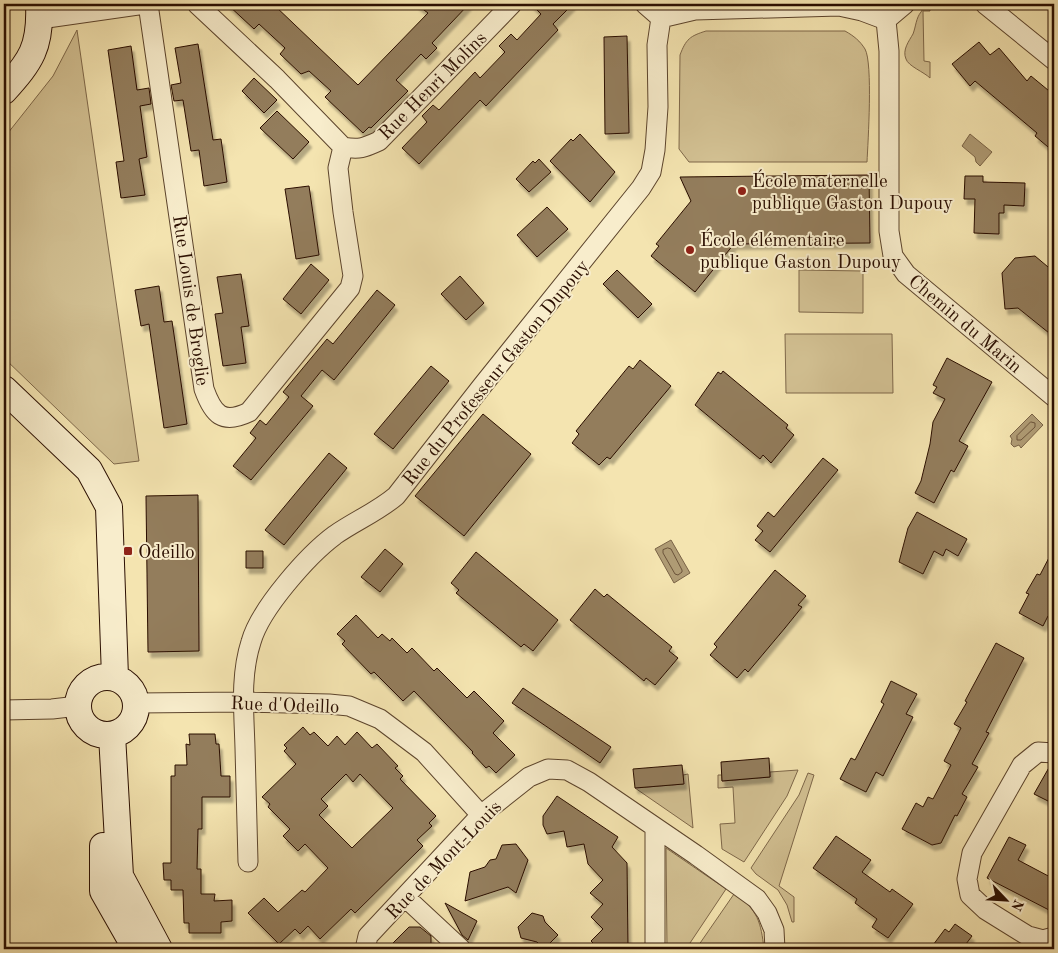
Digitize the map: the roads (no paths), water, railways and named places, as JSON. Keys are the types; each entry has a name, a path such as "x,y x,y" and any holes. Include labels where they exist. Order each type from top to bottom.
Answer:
{"street":[{"path":"4,91 29,60 37,40 39,12 147,4"},
{"name":"Rue Louis de Broglie","path":"147,4 204,389 209,403 216,412 226,418 236,418 249,412 350,288 353,276 338,168 343,147"},
{"path":"197,4 277,79 343,147"},
{"name":"Rue Henri Molins","path":"343,147 356,150 379,141 512,4"},
{"path":"645,4 661,18 695,10 840,6 886,20 904,4"},
{"path":"985,4 1054,60"},
{"name":"Rue du Professeur Gaston Dupouy","path":"248,862 243,702 244,669 251,640 260,622 281,590 309,559 334,535 383,506 396,496 482,386 619,217 646,180 651,172 655,150 658,107 657,45 661,18"},
{"name":"Chemin du Marin","path":"886,20 889,51 889,231 893,256 906,274 1054,396"},
{"path":"4,389 89,470 109,507 109,677"},
{"path":"4,406 76,479 87,497 96,518 109,677"},
{"path":"109,677 126,683 133,692 137,703 137,710 131,724 119,733 107,735 94,732 82,721 78,706 82,690 88,684 109,677"},
{"name":"Rue d'Odeillo","path":"137,703 243,702 349,706 380,719 424,752 481,815"},
{"path":"4,710 52,709 78,706"},
{"path":"107,735 103,891 136,949"},
{"path":"107,735 120,876 158,949"},
{"path":"1054,753 1038,752 1022,765 972,853 968,879 970,895 986,910 1028,936 1043,940 1054,937"},
{"name":"Rue de Mont-Louis","path":"364,949 368,936 481,815 529,777 548,769 567,770 590,782 757,899 767,913 774,930 775,949"},
{"path":"655,828 655,949"},
{"path":"405,897 461,949"}],"water":[{"path":"970,134 992,152 980,166 976,162 975,157 962,146"},
{"path":"1032,414 1043,425 1021,448 1019,445 1014,447 1011,444 1012,439 1010,436"},
{"path":"671,540 690,573 674,583 655,549"}],"place":[{"name":"École maternelle publique Gaston Dupouy","path":"742,191"},
{"name":"École élémentaire publique Gaston Dupouy","path":"690,250"},
{"name":"Odeillo","path":"128,551"}]}
